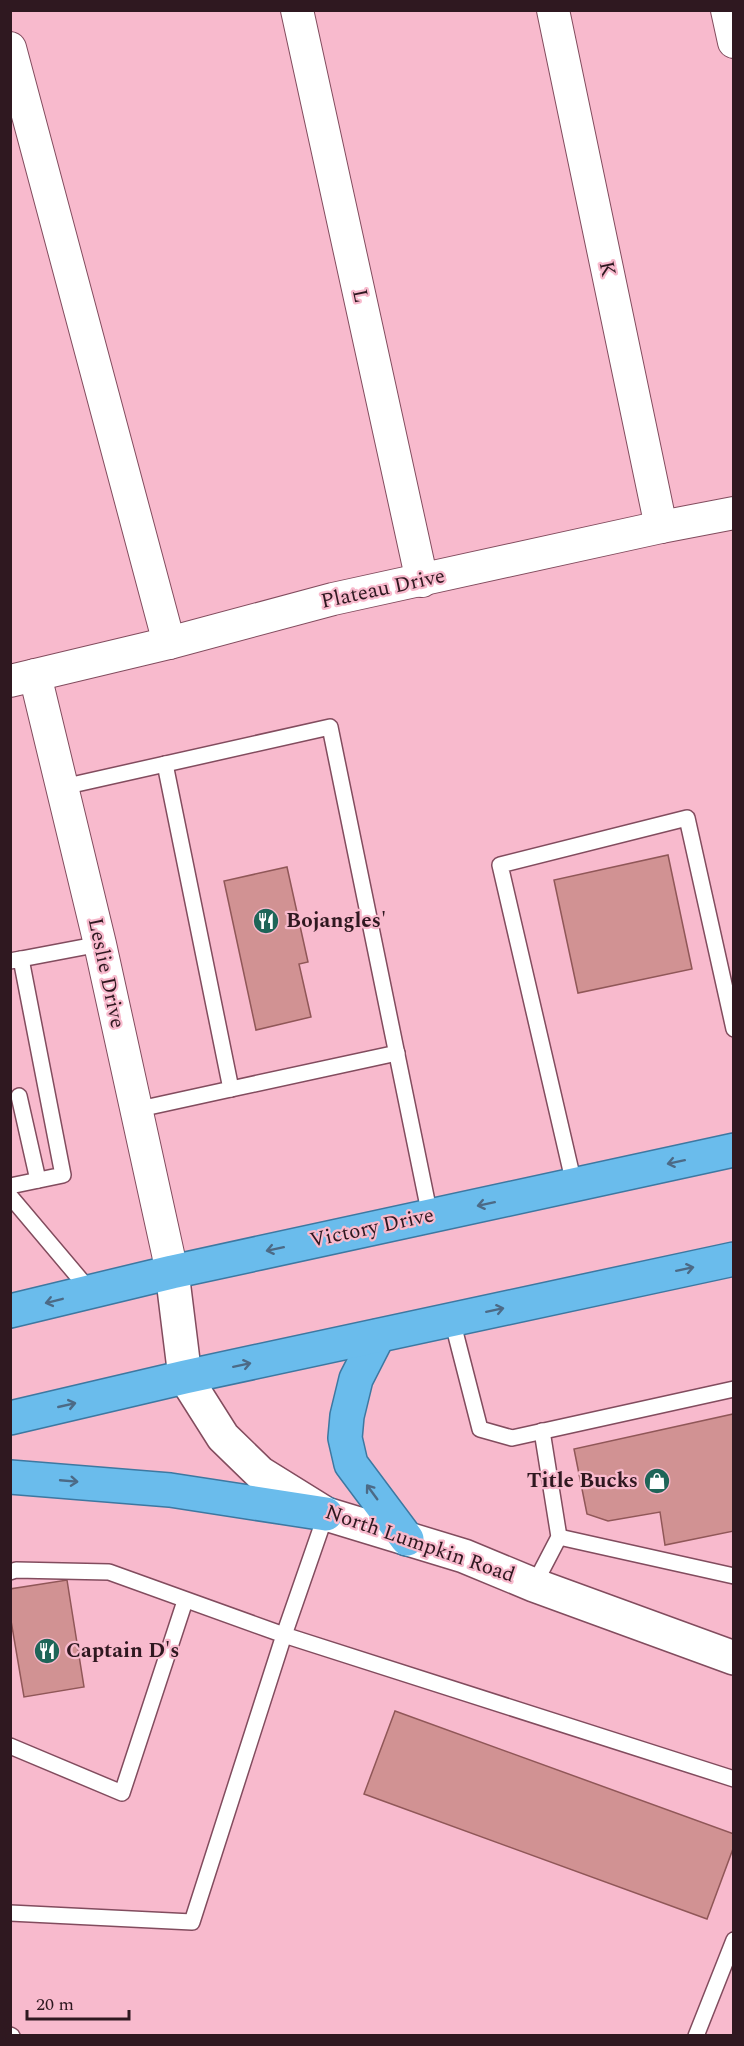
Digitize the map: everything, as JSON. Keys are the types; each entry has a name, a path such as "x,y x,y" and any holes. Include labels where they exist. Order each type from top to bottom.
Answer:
{"highway":[{"name":"Victory Drive","path":"10,1311 172,1272 734,1150"},
{"path":"10,1418 185,1377 734,1259"},
{"path":"378,1336 356,1379 347,1416 345,1438 351,1464 406,1539"},
{"path":"10,1477 170,1490 326,1514"}],"street":[{"name":"L","path":"297,10 422,581"},
{"name":"K","path":"553,10 661,527"},
{"path":"727,10 734,42"},
{"path":"10,48 169,643"},
{"name":"Plateau Drive","path":"23,678 169,643 333,599 734,513"},
{"name":"Leslie Drive","path":"23,678 63,788 100,944 172,1272"},
{"name":"North Lumpkin Road","path":"172,1272 185,1377 223,1437 260,1473 326,1514 464,1556 534,1585 734,1658"}],"lane":[{"path":"63,788 330,727 430,1216"},
{"path":"165,764 231,1089"},
{"path":"574,1184 500,865 687,818 734,1029"},
{"path":"10,1186 63,1175 16,960 100,944"},
{"path":"135,1110 397,1053"},
{"path":"18,1096 39,1180"},
{"path":"10,1196 91,1292"},
{"path":"452,1320 480,1429 513,1438 734,1389"},
{"path":"534,1585 559,1537 542,1431"},
{"path":"10,1913 192,1923 284,1635 326,1514"},
{"path":"559,1537 734,1576"},
{"path":"10,1572 16,1570 108,1572 284,1635 734,1779"},
{"path":"10,1746 122,1793 185,1601"},
{"path":"696,2036 734,1940"}],"building":[{"path":"668,855 692,969 578,993 554,880"},
{"name":"Bojangles'","path":"287,867 308,962 299,964 311,1017 256,1030 224,881"},
{"name":"Title Bucks","path":"733,1414 734,1531 665,1545 660,1512 608,1521 587,1514 574,1449"},
{"name":"Captain D's","path":"67,1580 84,1687 24,1697 10,1615 10,1589"},
{"path":"395,1711 734,1834 734,1846 707,1919 364,1794"}],"place":[{"name":"Bojangles'","path":"266,921"},
{"name":"Title Bucks","path":"657,1481"},
{"name":"Captain D's","path":"47,1651"}]}
